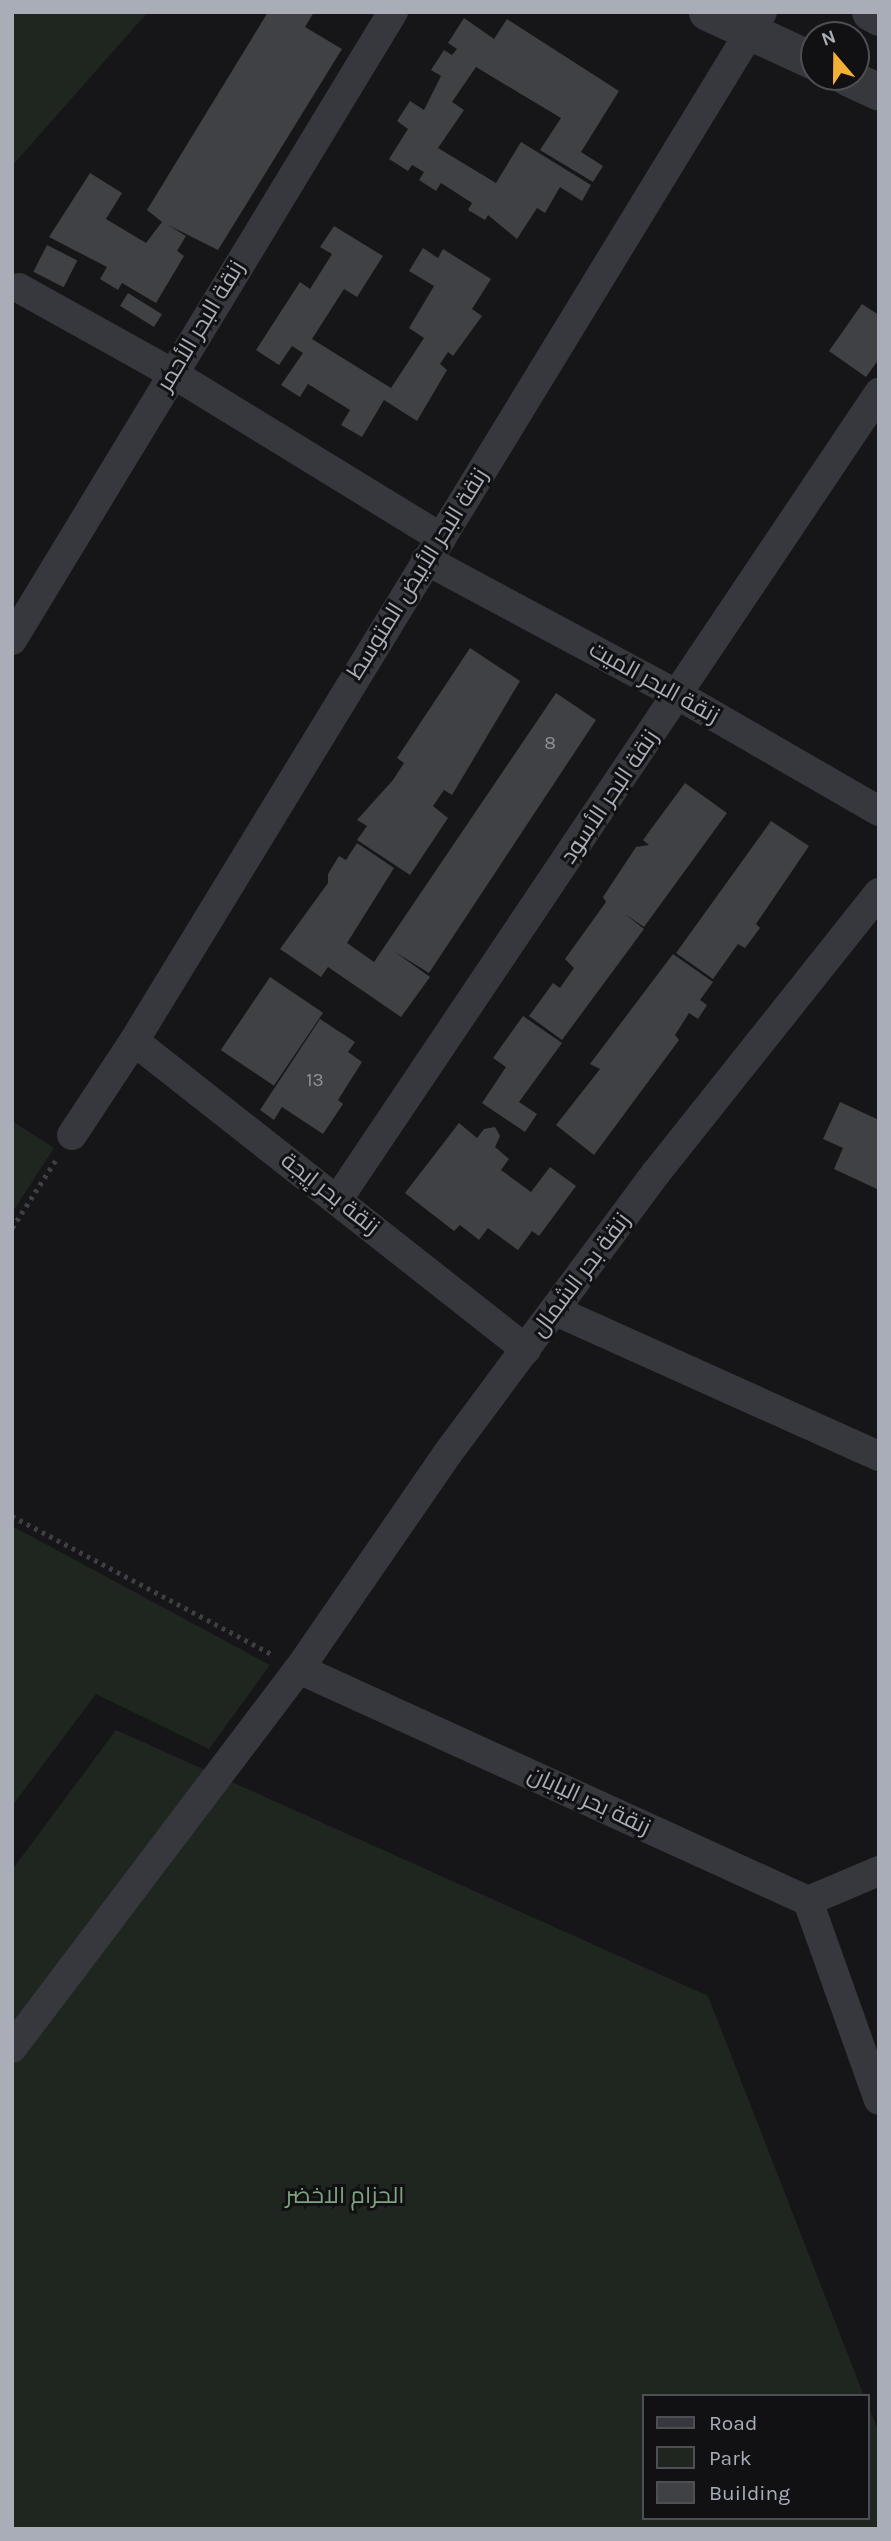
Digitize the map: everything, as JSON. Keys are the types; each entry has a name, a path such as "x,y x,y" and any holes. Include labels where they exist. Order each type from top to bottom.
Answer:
{"street":[{"name":"زنقة البحر الأحمر","path":"16,628 393,12"},
{"path":"707,12 756,22 800,52"},
{"path":"870,12 879,17"},
{"name":"زنقة البحر الأبيض المتوسط","path":"72,1135 134,1041 756,22"},
{"name":"زنقة البحر الميت","path":"19,288 172,373 433,549 879,811"},
{"name":"زنقة البحر الأسود","path":"338,1199 879,393"},
{"name":"زنقة بحر الشمال","path":"12,2048 299,1669 350,1589 656,1173 879,893"},
{"name":"زنقة بحر إيجة","path":"134,1041 526,1349"},
{"path":"556,1311 879,1456"},
{"name":"زنقة بحر اليابان","path":"299,1669 808,1901"},
{"path":"879,1871 808,1901 879,2101"}],"path":[{"path":"12,1228 72,1135"},
{"path":"12,1516 299,1669"}],"green space":[{"path":"15,12 148,12 12,166 12,15"},
{"path":"12,1121 54,1148 12,1213"},
{"path":"12,1526 270,1665 209,1749 96,1694 12,1806"},
{"name":"الحزام الاخضر","path":"116,1730 708,1996 863,2394 642,2394 642,2520 870,2520 870,2411 879,2432 879,2529 12,2529 12,1870"}],"building":[{"path":"268,12 314,12 305,27 342,49 218,250 168,225 186,236 177,251 184,256 156,303 122,283 118,290 100,279 107,267 49,237 90,173 122,193 106,219 146,243 162,222 147,210"},
{"path":"464,18 494,39 507,19 619,91 581,152 603,166 593,182 540,150 561,118 476,67 452,102 464,110 438,148 496,183 521,142 591,185 582,201 560,187 545,213 537,208 517,239 488,215 485,220 468,210 472,203 441,183 436,191 419,180 424,172 412,165 408,171 389,159 408,129 397,121 410,101 424,110 441,76 431,70 444,50 452,55 457,49 448,43"},
{"path":"334,226 383,256 357,297 344,289 312,339 391,388 424,338 409,328 434,286 409,271 423,248 438,258 443,249 491,279 472,309 482,316 453,356 448,352 440,364 447,370 417,421 384,400 362,437 341,425 350,410 308,384 300,397 281,385 303,353 292,346 279,365 256,350 300,282 310,289 332,254 320,247"},
{"path":"47,245 77,260 64,287 33,272"},
{"path":"128,293 162,314 154,327 120,306"},
{"path":"862,304 879,315 879,359 866,377 829,351"},
{"path":"470,648 520,681 452,795 444,790 433,806 448,818 410,875 357,840 367,826 357,820 393,780 404,763 397,758"},
{"path":"556,693 596,720 429,973 395,952 430,977 401,1017 328,967 321,977 280,949 328,883 328,874 339,856 346,860 357,843 394,868 347,943 374,962"},
{"path":"685,783 727,813 644,927 625,914 644,929 562,1040 529,1016 553,983 560,988 574,968 565,959 606,902 603,897 636,847 649,845 643,840"},
{"path":"771,821 809,846 756,924 760,928 745,948 738,944 713,979 676,953"},
{"path":"673,954 713,982 700,1000 707,1005 698,1019 689,1013 675,1035 679,1040 594,1155 556,1125 600,1069 590,1064"},
{"path":"270,977 323,1013 274,1086 221,1050"},
{"path":"523,1016 562,1043 519,1102 537,1114 525,1132 482,1103 506,1067 493,1058"},
{"path":"320,1019 355,1042 348,1052 362,1062 338,1100 343,1104 323,1134 282,1107 274,1120 260,1110"},
{"path":"840,1102 879,1120 879,1190 834,1169 843,1148 823,1139"},
{"path":"459,1123 477,1138 484,1129 495,1127 500,1136 495,1147 509,1159 501,1170 531,1192 550,1167 576,1186 539,1236 532,1231 518,1250 488,1228 479,1240 460,1225 454,1231 405,1193"}]}
